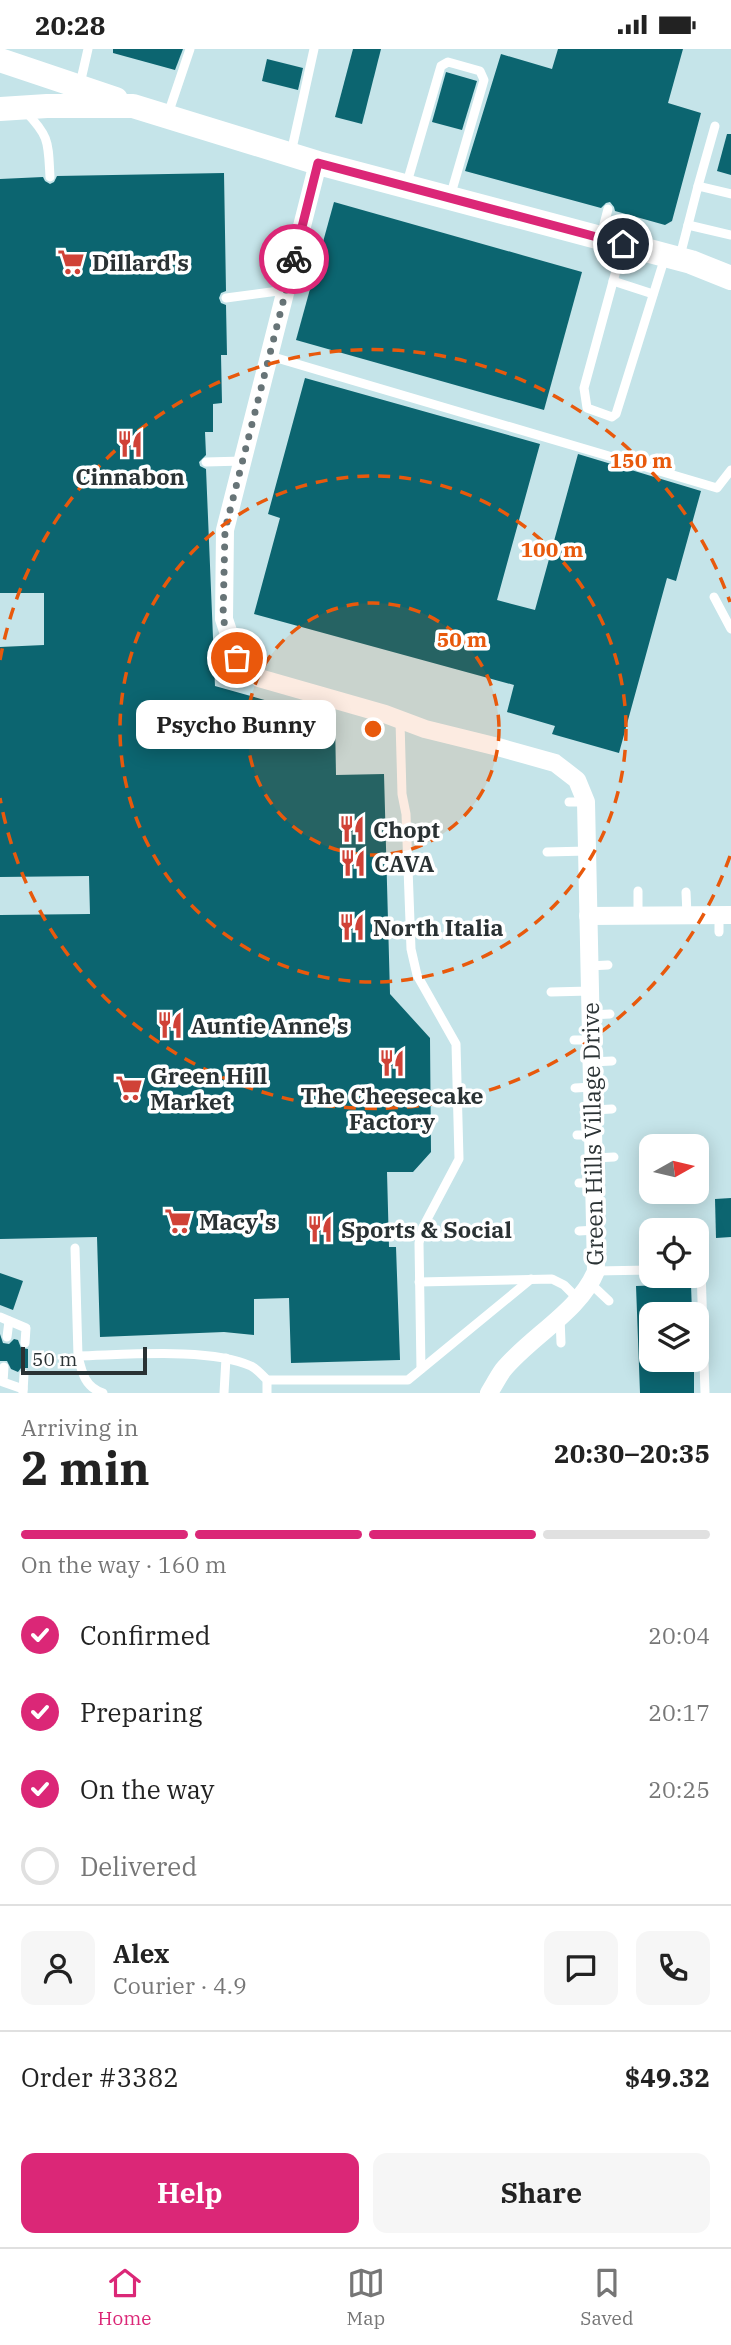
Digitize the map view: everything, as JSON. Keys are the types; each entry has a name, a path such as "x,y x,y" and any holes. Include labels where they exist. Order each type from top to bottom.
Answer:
{"street":[{"path":"0,60 133,106 290,155 673,257 731,278"},
{"path":"11,109 133,106"},
{"name":"Green Hills Village Drive","path":"318,163 225,530 223,619 237,658 259,678 385,714 400,721 555,763 577,780 587,851 590,1015 582,1040 592,1062 584,1087 594,1110 586,1135 595,1158 587,1183 593,1277 579,1300 503,1370 489,1393"},
{"path":"588,916 687,915 723,921"}],"lane":[{"path":"80,86 88,49"},
{"path":"167,116 190,49"},
{"path":"290,155 314,49"},
{"path":"406,187 441,66 448,62 480,71 484,80 449,198"},
{"path":"11,109 42,129 48,143 50,177"},
{"path":"608,209 613,281 584,389 587,408 612,417 616,414 653,295 688,225 715,125"},
{"path":"698,186 731,194"},
{"path":"688,225 731,235"},
{"path":"613,281 653,295"},
{"path":"226,298 286,289"},
{"path":"270,356 717,488 731,470"},
{"path":"206,462 243,461"},
{"path":"715,597 731,629"},
{"path":"720,607 731,607"},
{"path":"400,721 411,949 417,975 456,1044 459,1159 423,1227 419,1243 421,1369"},
{"path":"547,852 587,851"},
{"path":"638,891 638,916"},
{"path":"686,893 687,915"},
{"path":"589,966 608,965"},
{"path":"551,992 590,991"},
{"path":"590,1015 610,1014"},
{"path":"592,1062 612,1061"},
{"path":"594,1110 612,1109"},
{"path":"595,1158 614,1157"},
{"path":"423,1227 437,1235"},
{"path":"75,1248 78,1356 85,1379 93,1389 103,1393"},
{"path":"609,1301 593,1277 639,1271"},
{"path":"78,1356 178,1355 226,1358 253,1367 267,1380 408,1380 531,1279"},
{"path":"419,1282 557,1280 579,1300"},
{"path":"702,1288 705,1393"},
{"path":"560,1315 561,1343"},
{"path":"7,1337 5,1319 26,1328 25,1343"},
{"path":"224,1393 226,1358"},
{"path":"4,1367 1,1382 23,1391 24,1374"},
{"path":"267,1380 267,1393"},
{"path":"360,1381 360,1392"}],"shaded area":[{"path":"0,49 731,49 731,1393 0,1393"}],"building":[{"path":"113,49 183,49 175,70 113,53"},
{"path":"353,49 381,49 362,124 335,117"},
{"path":"558,49 683,49 668,103 701,113 672,221 665,225 615,211 610,202 601,208 465,171 501,54 552,69"},
{"path":"267,59 303,68 298,90 262,81"},
{"path":"446,72 477,81 462,130 432,122"},
{"path":"727,134 731,134 731,175 717,171"},
{"path":"224,173 226,291 221,293 219,298 221,303 226,305 227,355 221,355 222,403 213,404 213,432 205,432 206,455 199,462 200,466 206,469 215,686 335,720 336,775 384,774 390,994 430,1038 431,1152 413,1172 387,1172 389,1247 396,1247 400,1360 291,1363 289,1298 254,1299 254,1335 224,1332 100,1337 97,1237 0,1239 0,915 90,914 89,876 0,877 0,647 44,645 44,593 0,593 0,179 43,177 50,184 57,176"},
{"path":"334,202 582,272 544,410 296,340"},
{"path":"305,378 540,444 497,600 535,610 578,454 701,491 676,581 667,578 619,753 552,734 555,726 507,712 514,685 254,614 280,518 268,514"},
{"path":"731,1198 731,1237 716,1238 715,1199"},
{"path":"0,1273 23,1281 13,1310 0,1305"},
{"path":"636,1286 691,1288 692,1302 639,1302 639,1366"},
{"path":"0,1334 3,1343 9,1344 14,1339 18,1340 21,1348 28,1349 28,1368 21,1368 18,1372 11,1369 7,1361 0,1361"},
{"path":"639,1372 694,1372 694,1393 640,1393"}],"way so far":[{"path":"237,658 223,619 225,530 294,259"}],"place":[{"name":"Dillard's","path":"71,262"},
{"name":"Cinnabon","path":"130,444"},
{"name":"Psycho Bunny","path":"237,658"},
{"name":"Chopt","path":"352,829"},
{"name":"CAVA","path":"353,863"},
{"name":"North Italia","path":"352,927"},
{"name":"Auntie Anne's","path":"170,1025"},
{"name":"The Cheesecake Factory","path":"392,1063"},
{"name":"Green Hill Market","path":"129,1088"},
{"name":"Macy's","path":"178,1221"},
{"name":"Sports & Social","path":"320,1229"}],"route":[{"path":"294,259 318,163 623,244"}]}
